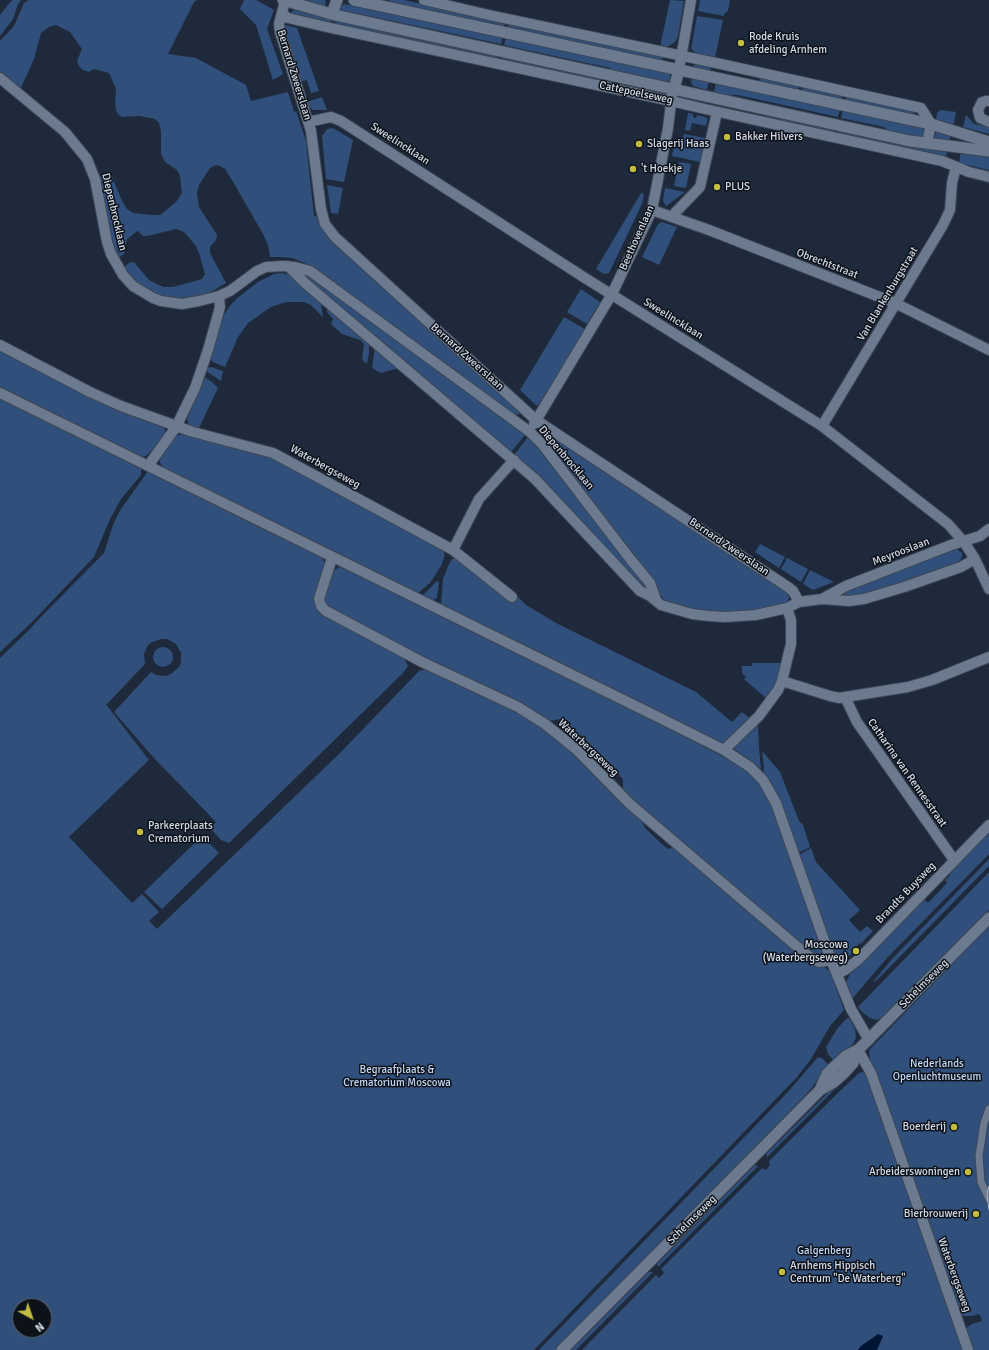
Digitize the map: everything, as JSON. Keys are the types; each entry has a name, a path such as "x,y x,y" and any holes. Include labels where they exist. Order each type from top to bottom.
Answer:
{"street":[{"name":"Cattepoelseweg","path":"285,0 335,15 910,141 989,151"},
{"name":"Bernard Zweerslaan","path":"285,0 279,24 280,32 313,141 321,209 325,224 330,232 536,420 788,587 793,591 800,602"},
{"path":"335,15 333,11 337,0"},
{"path":"354,0 931,124 989,142"},
{"path":"424,0 921,108 931,124 927,143"},
{"name":"Beethovenlaan","path":"530,432 612,294 652,210 668,128 671,101 691,0"},
{"name":"Cattepoelseweg","path":"282,14 288,18 942,161 989,177"},
{"name":"Diepenbrocklaan","path":"0,78 66,132 87,159 95,179 111,254 118,268 128,282 148,296 161,301 182,304 219,296 230,291 257,271 266,267 288,266 301,268 314,274 530,432 542,444 650,583 656,600"},
{"path":"989,101 986,100 982,102 978,110 980,118 989,122"},
{"name":"Beethovenlaan","path":"671,217 700,187 717,112"},
{"name":"Sweelincklaan","path":"308,122 331,117 341,121 822,426 948,524 964,542 975,559 989,589"},
{"name":"Van Blankenburgstraat","path":"822,426 943,225 950,210 952,183 956,166"},
{"name":"Obrechtstraat","path":"652,210 703,228 895,303 989,350"},
{"path":"288,266 514,460 545,489 640,591 656,600 661,605 692,614 725,618 756,615 787,608 800,602"},
{"path":"148,466 176,427 184,413 202,369 220,307 219,296"},
{"name":"Waterbergseweg","path":"0,345 106,400 176,427 273,453 453,550 512,597"},
{"path":"0,393 724,750 750,767 759,775 770,791 831,960 851,1009 869,1040"},
{"path":"453,550 479,499 514,460"},
{"name":"Meyrooslaan","path":"822,600 846,586 951,545 980,536 989,529"},
{"name":"Waterbergseweg","path":"332,558 319,599 321,606 326,611 422,662 518,707 545,724 576,749 625,799 667,837 807,955 819,962 831,960"},
{"name":"Meyrooslaan","path":"800,602 822,600 849,602 878,596 961,567 975,559"},
{"path":"724,750 759,716 778,690 782,681 791,644 791,620 787,608"},
{"path":"782,681 830,696 845,698 920,684 989,657"},
{"name":"Catharina van Rennesstraat","path":"845,698 857,722 954,860"},
{"name":"Brandts Buysweg","path":"837,974 858,960 989,825"},
{"name":"Schelmseweg","path":"562,1350 820,1090 827,1074 846,1056 858,1050 869,1040 989,918"},
{"name":"Waterbergseweg","path":"858,1050 871,1073 968,1350"},
{"path":"989,1109 984,1123 979,1156 981,1182 989,1199"}],"green space":[{"path":"12,0 21,0 18,4 13,19 0,36 0,15"},
{"path":"29,0 197,0 194,2 168,54 196,58 246,85 251,101 288,92 294,112 296,111 306,141 314,216 318,217 322,226 520,412 519,414 516,415 509,412 305,263 292,258 270,257 268,245 263,234 232,180 225,169 220,166 216,165 210,168 199,185 197,193 199,207 217,235 216,240 210,247 210,253 226,283 209,293 181,299 171,298 152,292 136,283 123,268 129,263 134,262 149,280 164,287 173,287 202,279 205,274 196,246 184,232 176,229 147,236 143,236 138,231 136,232 127,239 124,254 118,258 112,241 99,177 104,174 109,174 112,177 122,201 127,209 133,213 160,215 176,202 182,193 180,176 177,170 165,162 161,154 161,131 159,123 155,119 140,116 122,117 118,114 115,103 116,89 109,73 94,69 89,72 83,70 79,66 77,61 82,49 70,32 56,25 49,27 41,33 34,59 20,90 0,71 0,41 14,26 24,3"},
{"path":"244,0 256,0 274,10 267,29 283,74 273,80 256,25 240,9"},
{"path":"295,0 325,0 326,4 323,7"},
{"path":"389,0 404,0 505,22 504,27 388,2"},
{"path":"670,0 684,1 678,36 675,42 669,46 660,47"},
{"path":"700,0 730,0 728,11 724,14 724,16 698,11"},
{"path":"344,4 502,38 501,44 351,12 345,15 341,10 341,7"},
{"path":"296,9 332,19 331,23 290,13"},
{"path":"697,16 723,20 715,58 696,53 691,49"},
{"path":"336,20 498,54 497,60 335,24"},
{"path":"509,23 664,57 661,60 658,60 508,28"},
{"path":"285,25 297,28 319,91 311,93 307,80 300,82 285,33"},
{"path":"506,38 649,69 652,67 670,73 670,79 668,83 614,73 610,68 504,45"},
{"path":"502,55 661,92 661,93 501,60"},
{"path":"697,63 711,67 710,73 694,68 694,65"},
{"path":"760,77 799,85 798,91 802,92 803,86 843,95 841,102 759,85"},
{"path":"692,78 709,80 707,90 693,86 691,83"},
{"path":"716,82 840,108 838,117 738,95 733,95 729,98 714,93"},
{"path":"846,96 914,111 915,115 844,103"},
{"path":"322,97 327,110 313,110 308,105 307,102"},
{"path":"843,109 923,127 926,134 923,138 888,132 884,127 841,118"},
{"path":"941,110 956,112 953,127 936,120 937,113"},
{"path":"688,113 693,114 693,117 696,118 697,115 708,119 706,126 692,123 690,131 685,130"},
{"path":"767,113 835,127 834,132 766,118"},
{"path":"966,115 974,124 989,127 989,134 963,127"},
{"path":"333,128 353,140 344,182 326,179 322,136 327,129"},
{"path":"839,128 948,149 946,156 837,133"},
{"path":"936,131 951,135 949,142 934,140"},
{"path":"684,134 705,138 700,162 672,156 674,146 681,147"},
{"path":"961,150 989,154 989,170 959,163"},
{"path":"679,162 691,164 686,188 674,186"},
{"path":"327,185 343,188 338,214 331,213"},
{"path":"665,188 685,192 666,206 663,201"},
{"path":"641,193 644,194 642,204 609,273 604,274 596,269"},
{"path":"662,222 677,227 659,265 642,257 658,224"},
{"path":"274,274 288,274 296,278 320,298 323,317 311,305 304,302 286,302 271,307 248,323 238,337 225,367 213,362 210,358 221,320 229,307 236,299 258,282"},
{"path":"308,275 525,435 511,452 306,280 305,276"},
{"path":"581,289 600,302 587,324 567,312"},
{"path":"327,307 369,344 367,363 365,363 362,359 364,344 360,340 342,334 331,324 333,319 327,312"},
{"path":"564,317 585,329 537,406 520,390"},
{"path":"375,347 397,367 395,369 381,373 372,368"},
{"path":"0,348 162,425 165,430 165,436 146,456 142,457 0,388"},
{"path":"211,367 223,371 221,381 206,371 207,368"},
{"path":"206,378 218,388 198,430 189,425 187,419 203,379"},
{"path":"0,399 141,468 141,475 121,499 110,519 94,557 32,622 0,652"},
{"path":"185,433 260,452 442,549 445,555 441,566 430,583 418,593 165,469 160,463 163,452 176,436"},
{"path":"550,433 786,590 789,597 786,603 751,611 725,613 693,609 667,602 543,439 545,434"},
{"path":"528,437 540,446 647,586 646,587 641,588 514,455"},
{"name":"Begraafplaats & Crematorium Moscowa","path":"148,471 322,557 325,563 316,599 403,656 408,666 403,673 229,843 221,840 210,828 216,822 153,757 114,712 151,672 156,675 166,676 171,674 179,667 181,663 181,653 176,644 167,639 162,639 148,645 144,654 145,664 107,704 105,703 149,760 69,837 132,903 142,894 159,912 149,921 157,929 340,753 419,671 426,669 507,706 543,728 573,752 617,798 643,821 644,827 663,845 668,849 675,849 761,923 807,960 815,965 825,967 830,972 844,1010 830,1026 811,1059 797,1077 534,1350 0,1350 0,658 104,553 114,522 121,509"},
{"path":"760,544 785,557 779,568 755,552"},
{"path":"953,549 957,549 962,553 962,557 958,563 862,595 847,597 844,594 847,590"},
{"path":"455,558 514,593 526,605 556,623 696,692 732,722 742,712 751,719 727,745 441,604 443,579 449,564 452,559"},
{"path":"787,558 808,569 801,582 781,569"},
{"path":"340,567 663,726 724,757 744,769 758,782 769,800 823,951 821,954 815,955 787,933 632,800 623,791 623,779 588,742 560,719 549,721 520,703 424,657 331,609 325,604 324,600 332,573"},
{"path":"810,570 834,582 813,590 803,584"},
{"path":"437,581 439,582 437,598 433,600 423,595"},
{"path":"159,647 167,647 173,653 173,661 167,667 159,667 153,661 153,653"},
{"path":"752,663 783,663 779,679 767,699 744,679 746,677 742,673 742,666 752,666"},
{"path":"758,723 760,769 746,757 730,747"},
{"path":"762,751 780,772 799,821 803,825 810,847 798,853 780,801 770,781 763,772"},
{"path":"989,832 989,854 887,958 852,999 846,987 850,974 921,901 923,902 925,900 928,903 947,883 945,880 950,875 950,872"},
{"path":"202,836 219,853 162,909 144,892"},
{"path":"811,848 816,862 860,910 849,920 860,932 867,926 873,931 843,962 835,956 799,855"},
{"path":"989,859 989,866 878,979 873,982 891,960"},
{"path":"989,872 989,910 882,1018 876,1020 870,1018 862,1012 858,1007"},
{"name":"Nederlands Openluchtmuseum","path":"989,926 989,1350 972,1350 965,1329 972,1324 982,1321 981,1317 979,1314 964,1316 958,1312 870,1060 869,1050"},
{"path":"849,1018 855,1029 856,1038 853,1044 835,1062 828,1054 826,1047 837,1029 846,1019"},
{"path":"818,1057 823,1059 830,1066 803,1098 555,1350 539,1350 787,1093"},
{"name":"Galgenberg","path":"859,1073 866,1073 880,1109 878,1111 965,1350 582,1350 656,1275 659,1278 664,1273 661,1269 762,1168 766,1170 770,1165 769,1161 843,1088"},
{"path":"842,1079 843,1081 767,1157 766,1154"},
{"path":"755,1165 758,1166 658,1267 657,1264"},
{"path":"649,1272 653,1272 576,1350 571,1350"}],"shaded area":[{"path":"878,1334 883,1336 877,1350 858,1350 861,1346"}],"tram line":[{"path":"989,1186 987,1194 989,1210"}],"place":[{"name":"Rode Kruis afdeling Arnhem","path":"741,43"},
{"name":"Bakker Hilvers","path":"727,137"},
{"name":"Slagerij Haas","path":"639,144"},
{"name":"'t Hoekje","path":"633,169"},
{"name":"PLUS","path":"717,187"},
{"name":"Parkeerplaats Crematorium","path":"140,832"},
{"name":"Moscowa (Waterbergseweg)","path":"856,951"},
{"name":"Boerderij","path":"954,1127"},
{"name":"Arbeiderswoningen","path":"968,1172"},
{"name":"Bierbrouwerij","path":"976,1214"},
{"name":"Arnhems Hippisch Centrum \"De Waterberg\"","path":"782,1272"}]}
